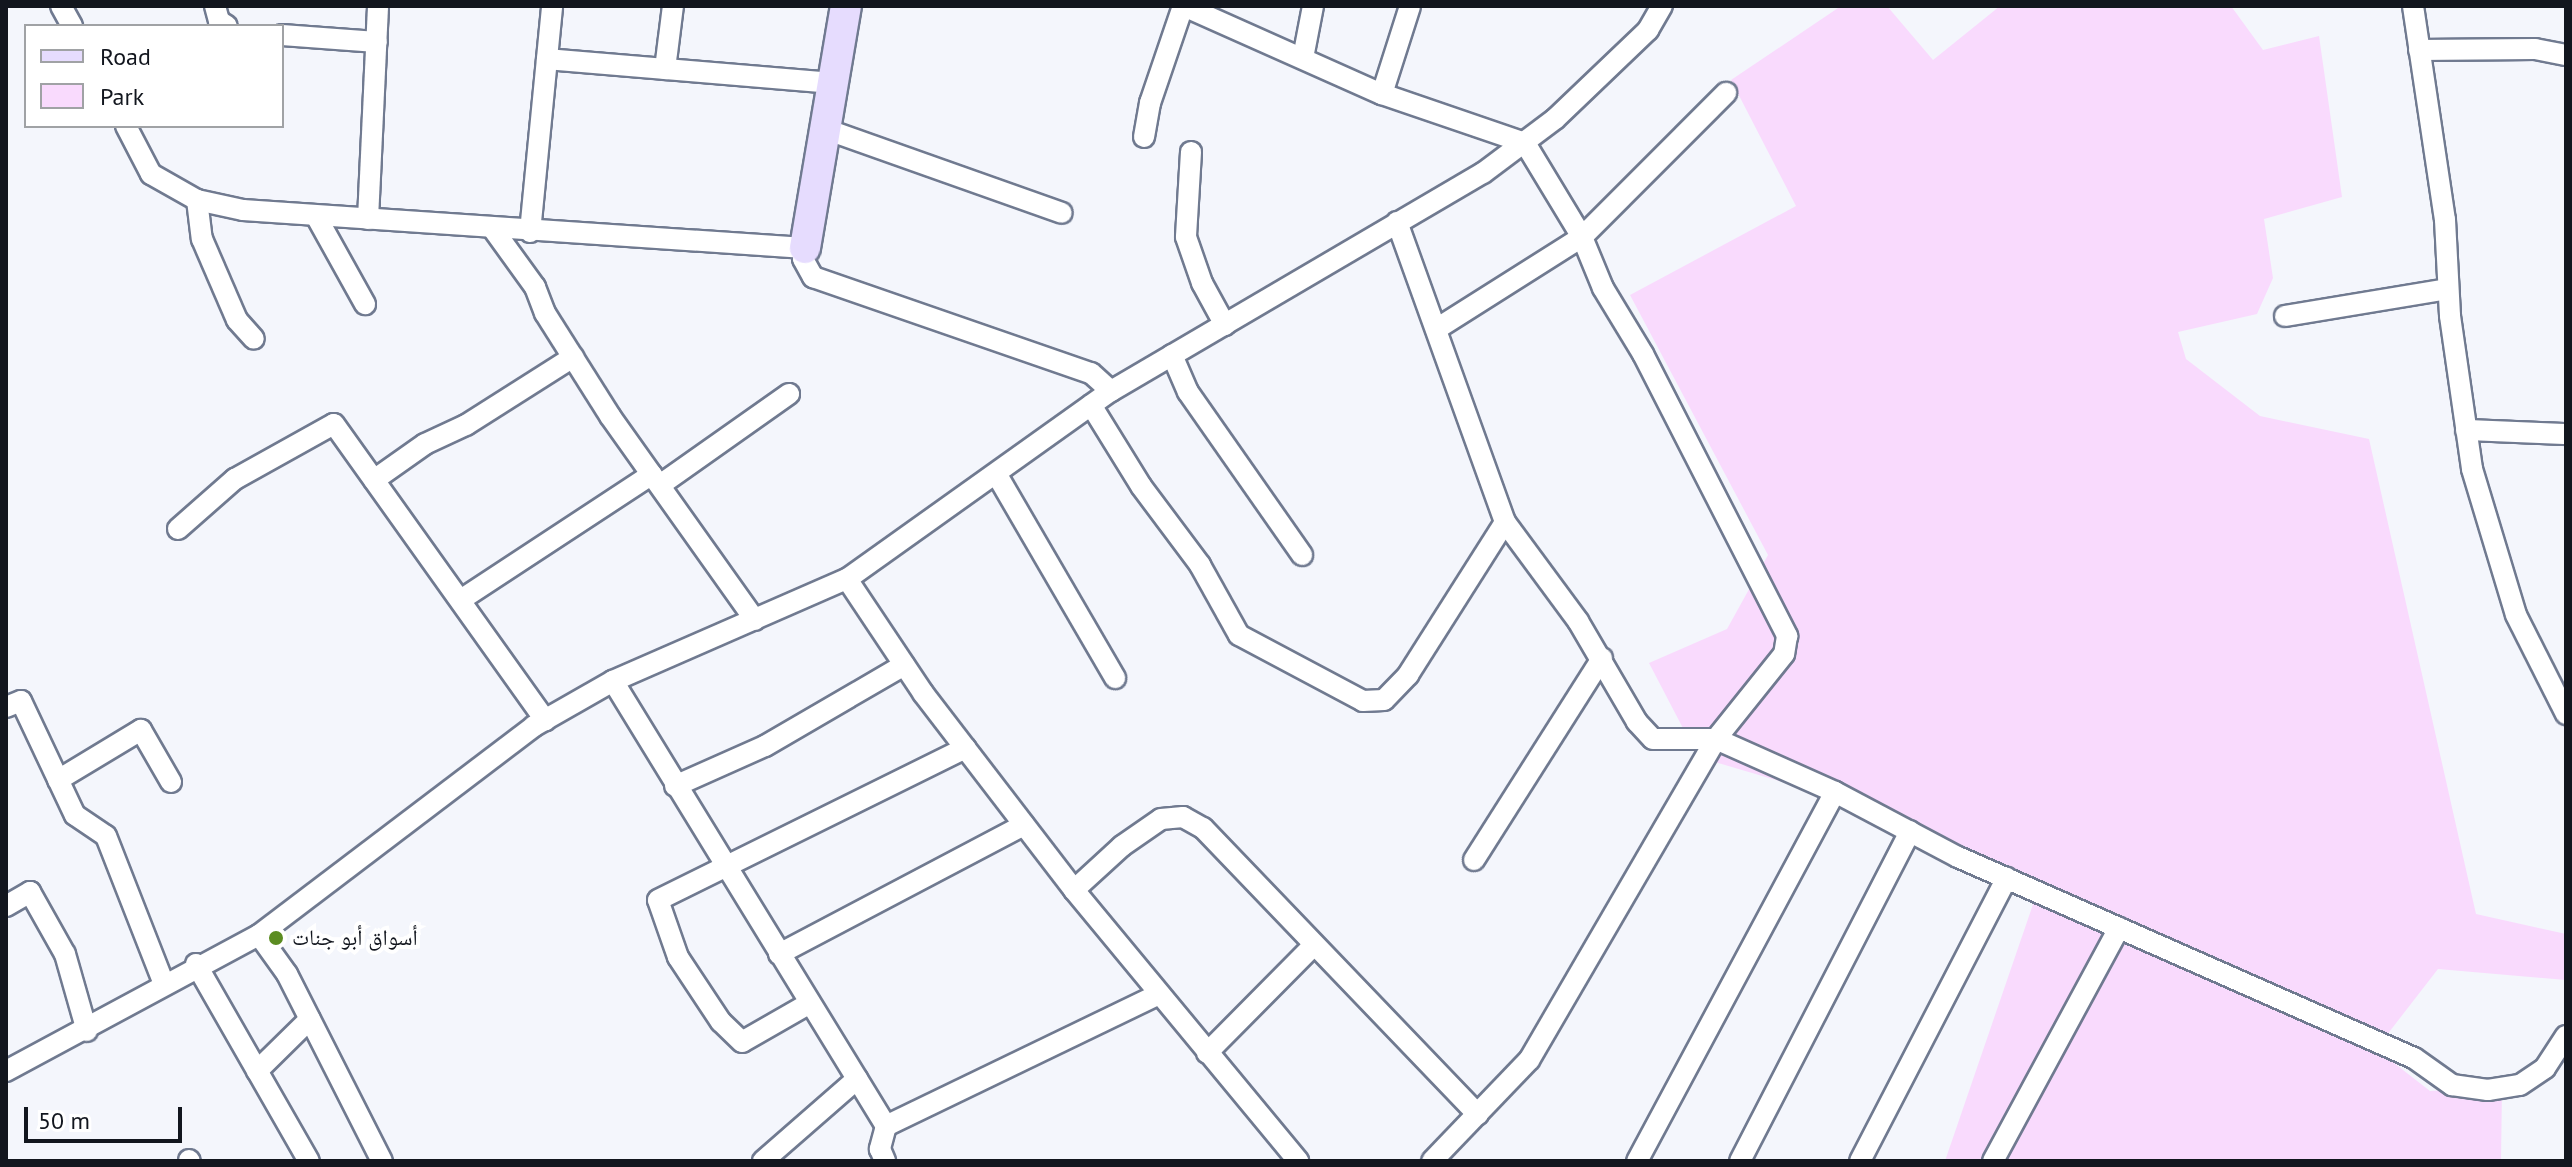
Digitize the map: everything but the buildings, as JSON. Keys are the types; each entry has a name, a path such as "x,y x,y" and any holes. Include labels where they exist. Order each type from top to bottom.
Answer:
{"street":[{"path":"61,6 71,24"},
{"path":"368,219 378,6"},
{"path":"530,232 552,6"},
{"path":"665,69 673,6"},
{"path":"846,6 803,259 813,277 1091,373 1111,391"},
{"path":"1144,137 1150,103 1184,6 1382,94 1525,143 1582,237 1603,288 1643,354 1787,636 1784,654 1716,739 1529,1060 1432,1161"},
{"path":"1303,58 1313,6"},
{"path":"1382,94 1410,6"},
{"path":"6,1071 87,1031 196,964 259,935 545,720 613,681 847,579 1111,391 1525,143 1648,30 1662,6"},
{"path":"2413,6 2445,220 2448,289 2466,430 2488,532 2516,615 2566,714"},
{"path":"284,35 377,42"},
{"path":"2419,50 2535,49 2566,55"},
{"path":"547,59 832,83"},
{"path":"1438,328 1582,237 1726,93"},
{"path":"127,128 151,174 197,200 243,210 530,232 805,248"},
{"path":"825,129 1062,213"},
{"path":"1191,152 1186,237 1196,270 1225,325"},
{"path":"197,200 202,239 237,320 254,339"},
{"path":"316,216 365,304"},
{"path":"1397,222 1438,328 1505,522 1602,658 1637,722 1653,739 1716,739 1835,792 2007,878 2414,1058 2452,1085 2488,1090 2520,1085 2545,1068 2566,1036"},
{"path":"493,229 535,287 573,357 755,620"},
{"path":"2285,316 2448,289"},
{"path":"1172,355 1188,392 1302,555"},
{"path":"374,480 425,444 466,425 573,357"},
{"path":"462,599 789,394"},
{"path":"1091,405 1141,486 1200,565 1239,635 1363,701 1384,700 1408,675 1505,522"},
{"path":"178,529 235,479 334,424 462,599 545,720"},
{"path":"2466,430 2566,434"},
{"path":"997,475 1115,678"},
{"path":"847,579 904,665 965,748 1157,995 1290,1158"},
{"path":"1474,860 1602,658"},
{"path":"675,786 765,746 904,665"},
{"path":"613,681 886,1126 880,1149 885,1161"},
{"path":"6,707 21,701 75,815 106,836 164,984"},
{"path":"58,780 141,730 171,782"},
{"path":"810,1003 742,1042 721,1022 678,957 658,900 965,748"},
{"path":"1637,1161 1835,792"},
{"path":"1074,890 1135,837 1161,819 1183,817 1203,828 1478,1115"},
{"path":"779,954 1024,825"},
{"path":"1740,1161 1910,831"},
{"path":"1860,1161 2007,878"},
{"path":"6,906 30,892 65,954 87,1031"},
{"path":"1993,1161 2119,928"},
{"path":"259,935 310,1019 382,1161"},
{"path":"1207,1053 1313,946"},
{"path":"196,964 309,1161"},
{"path":"886,1126 1157,995"},
{"path":"257,1071 310,1019"},
{"path":"763,1161 857,1079"}],"green space":[{"path":"1841,6 1887,6 1933,60 2000,6 2231,6 2263,50 2319,36 2342,197 2264,219 2273,278 2257,314 2178,332 2186,359 2260,416 2369,439 2476,914 2566,934 2566,980 2438,969 2376,1049 2430,1091 2502,1087 2501,1161 1945,1161 2039,887 1935,859 1894,815 1698,757 1649,663 1727,629 1768,555 1630,295 1796,206 1731,80"}],"place":[{"name":"أسواق أبو جنات","path":"276,938"}]}
